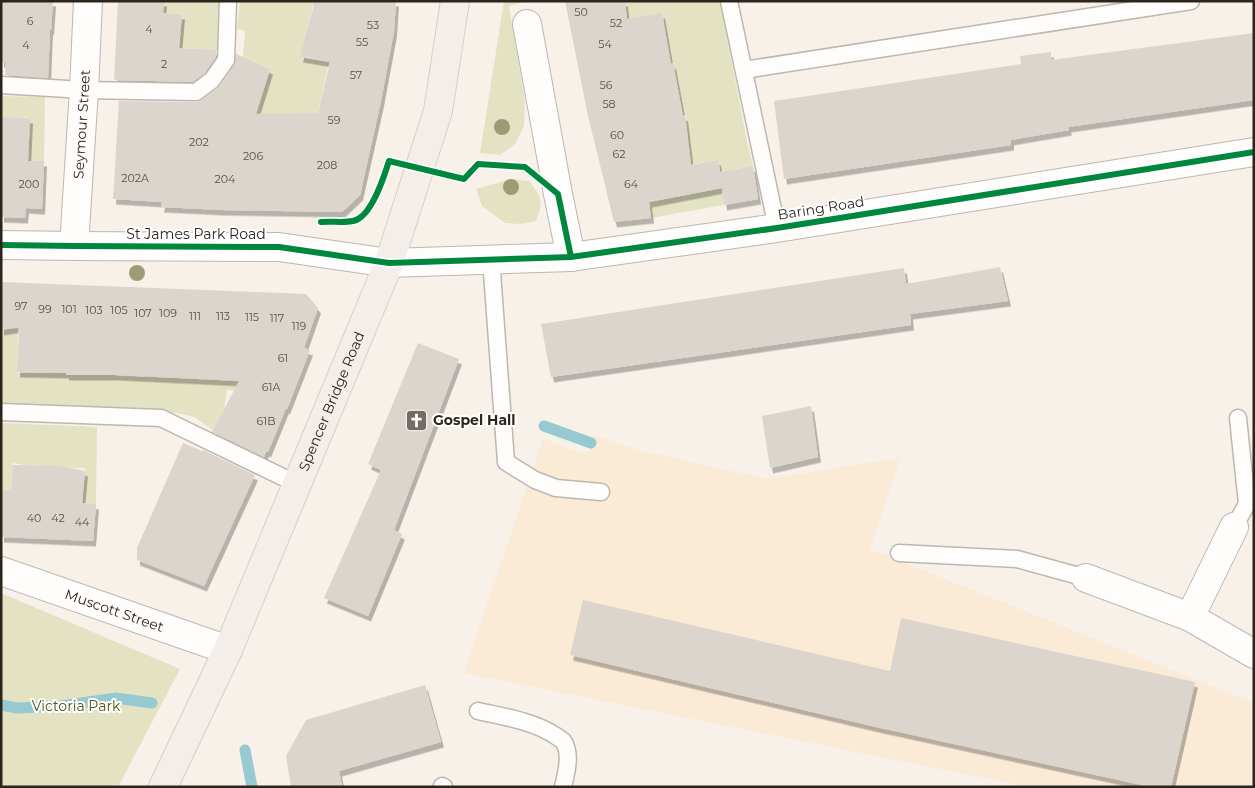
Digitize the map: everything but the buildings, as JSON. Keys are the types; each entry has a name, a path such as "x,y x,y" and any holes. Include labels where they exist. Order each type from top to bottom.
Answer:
{"main road":[{"name":"Spencer Bridge Road","path":"163,787 228,650 389,263 438,111 455,1"}],"street":[{"name":"Seymour Street","path":"74,246 88,1"},
{"path":"527,24 571,257"},
{"name":"Baring Road","path":"389,263 571,257 777,228 1254,152"},
{"name":"St James Park Road","path":"1,244 279,247 389,263"},
{"path":"1190,617 1234,527"},
{"name":"Muscott Street","path":"1,571 228,650"},
{"path":"1086,578 1190,617 1254,654"}],"lane":[{"path":"1,85 84,90 196,92 212,80 226,60 228,1"},
{"path":"729,1 777,228"},
{"path":"744,70 1191,1"},
{"path":"491,259 506,462 535,480 556,488 602,492"},
{"path":"1,412 161,418 297,484"},
{"path":"1234,527 1246,504 1238,418"},
{"path":"899,553 1017,559 1086,578"},
{"path":"478,711 522,721 547,730 563,740 567,751 568,765 564,787"}],"shaded area":[{"path":"594,435 642,451 767,479 900,458 870,549 1254,703 1254,787 1030,787 464,673 543,439 587,455"}],"green space":[{"path":"163,1 220,1 217,50 179,48 182,14 163,13"},
{"path":"240,1 339,1 339,8 313,5 302,57 329,62 318,113 290,126 255,117 270,70 243,57 245,31 237,29"},
{"path":"504,1 528,1 509,6 525,101 524,126 515,144 500,155 480,153"},
{"path":"625,1 720,1 753,166 720,172 718,160 643,172 688,140 686,116 634,123 678,89 673,63 625,72 666,37 662,14 627,19"},
{"path":"1,96 45,97 44,161 28,161 29,117 18,118 1,125"},
{"path":"720,172 724,205 651,218 649,202 707,191 706,175"},
{"path":"511,179 529,181 537,191 541,204 536,221 520,224 505,223 482,206 476,189"},
{"path":"18,329 17,373 45,373 46,333 68,332 66,375 94,375 94,336 118,333 116,376 144,377 145,337 167,337 167,378 193,378 249,367 245,392 227,390 224,410 213,430 194,417 177,413 1,405 1,330"},
{"path":"1,423 97,427 96,504 82,503 85,468 61,466 60,499 37,465 13,463 11,489 1,490"},
{"name":"Victoria Park","path":"1,593 180,669 118,787 1,787"}],"waterway":[{"path":"544,426 591,443"},
{"path":"1,705 17,708 61,706 116,698 152,703"},
{"path":"245,750 252,787"}],"cycle path":[{"path":"1,245 279,247 389,263 571,257 777,228 1254,152"},
{"path":"321,222 349,222 360,218 366,213 376,196 389,161 464,179 478,164 525,167 558,194 571,257"}],"place":[{"name":"Gospel Hall","path":"417,420"}]}
